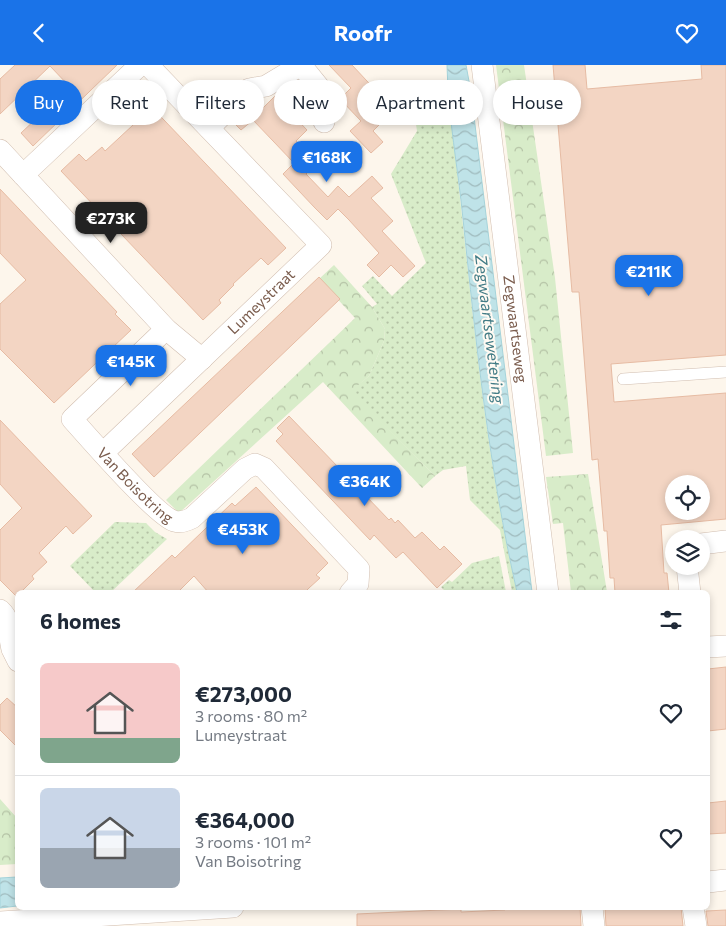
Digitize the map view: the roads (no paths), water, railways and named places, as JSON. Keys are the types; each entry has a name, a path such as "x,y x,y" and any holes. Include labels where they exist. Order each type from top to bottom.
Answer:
{"street":[{"path":"23,175 140,65"},
{"path":"148,65 209,128 249,89 266,86 301,65 313,80"},
{"name":"Zegwaartseweg","path":"482,65 548,590"},
{"name":"Lumeystraat","path":"103,453 322,245 209,128"},
{"path":"0,150 166,329 202,359"},
{"name":"Van Boisotring","path":"166,329 72,419 164,516 173,521 182,522 192,519 245,469 255,464 264,468 359,569 358,584 353,590"},
{"path":"710,543 726,541"},
{"path":"688,575 690,590"},
{"path":"1,611 9,626 12,648 15,654"},
{"path":"710,647 726,646"},
{"path":"710,882 726,880"},
{"path":"0,922 151,919 212,910"},
{"path":"592,910 594,926"},
{"path":"693,910 696,926"}],"lane":[{"path":"623,379 726,371"}],"water":[{"path":"447,65 466,65 469,80 448,80"},
{"name":"Zegwaartsewetering","path":"451,125 475,125 532,590 517,590 507,546 478,360"},
{"path":"15,877 15,906 0,908 0,878"}]}
